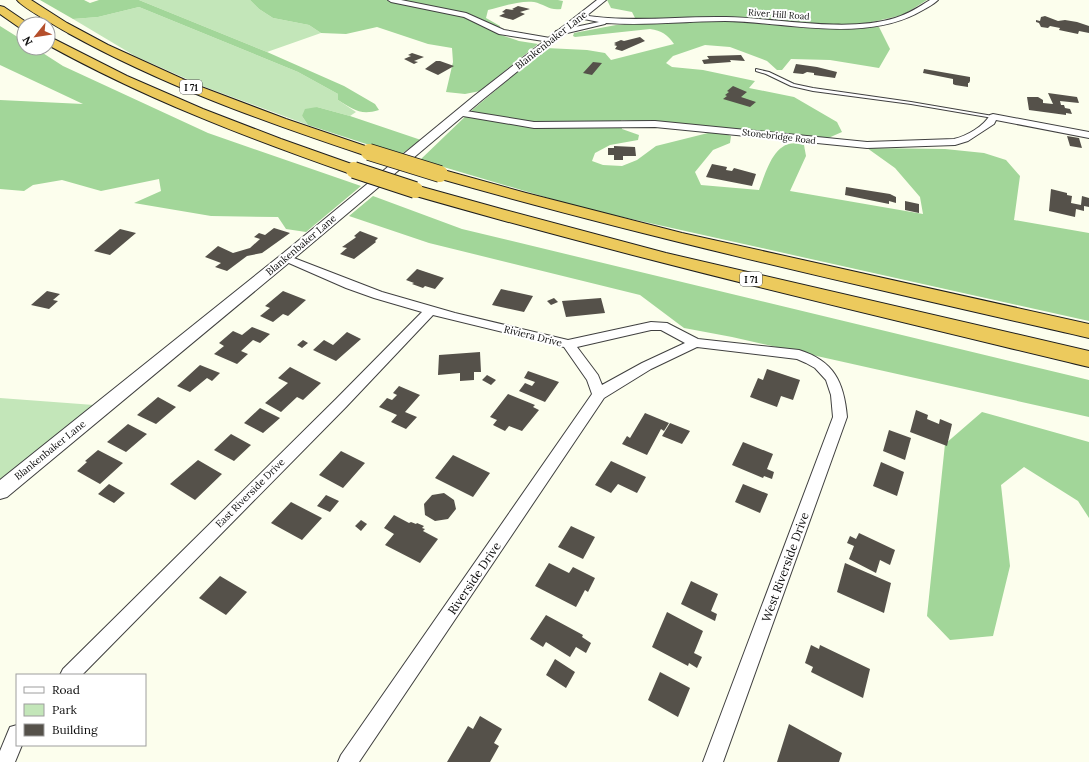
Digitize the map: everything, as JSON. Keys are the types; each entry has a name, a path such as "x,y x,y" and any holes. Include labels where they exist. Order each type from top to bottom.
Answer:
{"highway":[{"name":"I 71","path":"23,0 78,34 157,73 246,109 369,152 532,200 670,236 1089,331"},
{"path":"0,9 16,20"},
{"name":"I 71","path":"56,44 118,77 200,113 282,145 415,190 528,223 618,247 1089,359"}],"street":[{"path":"391,0 466,14 502,32 555,37"},
{"name":"Blankenbaker Lane","path":"0,491 286,258 460,113 602,0"},
{"name":"River Hill Road","path":"581,17 617,21 710,19 806,24 868,25 907,17 934,0"},
{"name":"River Hill Road","path":"555,37 617,21"},
{"name":"Stonebridge Road","path":"460,113 534,125 655,124 744,132 819,141 886,145 943,144 961,141 991,122 993,117"},
{"path":"993,117 1089,135"},
{"name":"Riviera Drive","path":"286,258 350,285 430,311 568,344 651,326 663,326 696,343 799,355 823,366 828,371"},
{"name":"East Riverside Drive","path":"70,674 341,403 430,311"},
{"name":"Riverside Drive","path":"348,762 599,394 611,386 679,350 696,343"},
{"path":"568,344 593,378 599,394"},
{"name":"West Riverside Drive","path":"714,762 840,418 840,402 828,371"},
{"path":"5,762 16,736"}],"lane":[{"path":"757,70 765,71 784,82 798,86 841,94 913,103 993,117"}],"green space":[{"path":"40,0 84,0 90,3 99,0 139,0 267,52 344,86 375,104 379,110 372,112 357,111 338,100 338,94 298,72 139,7 98,17 73,19"},
{"path":"139,0 250,0 259,9 273,18 309,25 321,33 267,52"},
{"path":"250,0 563,1 561,9 554,9 538,3 528,2 488,10 486,18 500,26 501,35 519,41 538,44 480,91 465,94 446,92 453,62 452,48 428,44 377,27 346,34 321,33 309,25 273,18 259,9"},
{"path":"607,0 927,0 903,15 863,24 818,24 759,20 636,20 632,12 611,8"},
{"path":"139,7 298,72 338,94 338,100 356,112 350,116 317,107 302,116 308,125 205,87 135,56 73,19 98,17"},
{"path":"728,21 802,27 879,27 890,49 879,68 830,60 791,59 782,70 777,70 767,61 730,47 705,45 673,56 666,63 672,67 703,70 755,81 749,88 794,97 837,122 842,132 826,139 707,126 621,120 622,129 639,135 638,140 610,145 595,153 592,161 603,165 622,166 637,160 656,146 708,133 723,133 731,136 730,143 713,150 695,172 701,185 759,190 769,164 774,156 786,145 794,143 804,145 806,156 790,191 923,214 920,197 895,168 867,148 945,149 984,153 1006,160 1020,176 1014,220 1089,233 1089,321 582,208 420,160 471,111 546,48 587,50 605,53 611,60 674,44 664,34 650,29 575,37 573,36 574,33 616,25 661,22"},
{"path":"0,26 16,36 16,56 47,56 63,66 208,133 361,186 306,232 286,229 278,217 211,216 134,203 161,191 159,179 101,191 62,180 33,185 24,191 0,189 0,100 83,104 0,65"},
{"path":"317,107 350,116 421,140 400,155 308,125 302,116 305,109"},
{"path":"373,196 462,229 1089,380 1089,417 732,337 684,328 640,295 429,243 349,216"},
{"path":"0,398 94,405 0,481"},
{"path":"982,412 1089,442 1089,518 1078,501 1024,467 1001,485 1010,566 993,636 950,640 927,616 945,444"}],"building":[{"path":"518,6 530,9 520,12 525,14 513,20 499,16 505,13 502,12 506,9 514,10 512,9"},
{"path":"1045,16 1058,21 1065,20 1089,26 1089,33 1079,31 1078,34 1059,30 1060,28 1050,26 1048,28 1041,27 1036,20 1040,21 1041,17"},
{"path":"640,37 645,41 622,51 615,49 617,46 614,45 616,44 614,43 621,40 624,41"},
{"path":"412,53 424,57 414,61 418,62 414,64 404,59 411,56 408,55"},
{"path":"741,55 745,61 730,60 731,62 704,64 702,60 709,59 707,56"},
{"path":"436,61 454,66 438,75 425,69"},
{"path":"593,62 602,63 592,75 583,73"},
{"path":"796,64 837,72 835,78 814,75 814,73 807,72 803,74 793,73"},
{"path":"924,69 970,77 968,87 953,84 953,79 923,73"},
{"path":"733,86 747,92 741,97 756,102 750,107 723,99 729,92 727,91"},
{"path":"1048,93 1077,97 1079,103 1060,101 1061,105 1064,105 1065,108 1070,109 1072,114 1066,113 1066,115 1029,110 1027,97 1038,97 1043,100 1043,103 1053,104"},
{"path":"1067,136 1079,138 1082,148 1070,146"},
{"path":"614,146 635,147 636,156 623,156 623,160 614,160 614,155 608,155 608,148 614,148"},
{"path":"712,164 727,167 726,170 732,171 734,168 756,174 752,186 706,177"},
{"path":"846,187 890,194 896,197 896,203 889,201 889,204 845,195"},
{"path":"1051,189 1067,193 1067,195 1072,196 1071,203 1081,205 1082,196 1089,198 1089,207 1084,206 1084,211 1076,209 1075,217 1049,211"},
{"path":"905,201 919,204 919,213 905,210"},
{"path":"274,228 290,233 262,253 247,256 227,271 215,267 221,263 205,257 218,246 233,253 250,248 260,239 254,237 259,233 265,235"},
{"path":"120,229 136,233 110,255 94,251"},
{"path":"360,231 378,238 375,241 376,242 354,259 340,254 347,248 342,247 355,238 356,237 354,236"},
{"path":"417,269 444,278 435,289 425,286 423,288 406,280"},
{"path":"501,289 533,296 524,312 492,305"},
{"path":"47,291 60,294 53,300 58,301 49,309 31,305"},
{"path":"283,291 306,300 288,316 283,314 273,322 260,316 270,308 265,306"},
{"path":"554,298 558,302 551,305 547,301"},
{"path":"601,298 605,313 566,317 562,301"},
{"path":"252,327 270,334 260,343 253,340 241,351 248,354 237,364 214,354 224,346 219,343 233,331 242,335"},
{"path":"347,332 361,339 336,361 313,350 324,340 333,345"},
{"path":"303,340 308,343 302,348 297,345"},
{"path":"480,352 481,372 474,372 474,380 460,381 460,373 438,375 439,355"},
{"path":"200,365 220,373 212,381 207,378 190,392 177,386"},
{"path":"290,367 321,383 303,400 297,397 281,412 265,403 288,383 278,378"},
{"path":"767,369 800,380 793,400 781,396 777,407 750,397 758,378 763,380"},
{"path":"528,371 559,382 545,402 519,391 525,383 532,386 535,382 524,378"},
{"path":"487,375 496,380 491,385 482,380"},
{"path":"399,386 420,395 405,412 417,417 406,429 391,422 397,415 379,407 387,398 392,400 397,395 393,393"},
{"path":"508,394 535,405 533,407 539,410 522,431 509,426 505,431 493,425 497,420 490,417"},
{"path":"158,397 176,407 156,424 137,415"},
{"path":"260,408 280,418 263,433 244,423"},
{"path":"916,410 928,415 927,419 939,424 940,419 952,424 947,446 910,432"},
{"path":"645,413 669,423 664,431 661,429 647,455 622,444 627,436 630,438"},
{"path":"670,423 690,431 682,444 662,436"},
{"path":"128,424 147,434 126,452 107,442"},
{"path":"889,430 911,438 905,460 883,451"},
{"path":"231,434 251,445 234,461 214,450"},
{"path":"743,442 773,454 767,469 774,472 772,479 764,476 763,478 732,465"},
{"path":"98,450 123,463 100,484 77,471 87,462 85,461"},
{"path":"341,451 365,463 343,488 319,475"},
{"path":"453,455 490,473 473,497 435,478"},
{"path":"198,460 222,474 195,500 170,484"},
{"path":"611,461 646,477 637,493 618,484 611,493 595,485"},
{"path":"881,462 904,472 897,496 873,486"},
{"path":"109,484 125,493 114,503 98,494"},
{"path":"743,484 768,494 760,513 735,502"},
{"path":"444,493 454,500 456,509 448,519 435,521 425,515 424,504 432,495"},
{"path":"326,495 339,501 330,512 317,506"},
{"path":"291,502 322,518 302,540 271,523"},
{"path":"394,515 409,523 417,523 424,526 422,528 425,529 423,531 438,539 420,563 385,545 394,534 384,528"},
{"path":"361,520 367,524 361,531 355,526"},
{"path":"571,526 595,537 583,559 558,547"},
{"path":"859,533 895,550 890,565 880,560 876,573 849,559 854,546 847,543 850,536 856,539"},
{"path":"549,563 569,573 573,567 595,578 588,592 585,590 576,607 535,586"},
{"path":"845,563 891,583 884,613 837,592"},
{"path":"220,576 247,592 226,615 199,598"},
{"path":"691,581 718,594 711,611 717,614 715,621 681,604"},
{"path":"667,612 703,631 694,653 702,657 697,668 689,663 688,666 652,647"},
{"path":"546,615 583,635 582,637 591,643 586,653 576,647 570,657 546,642 543,647 530,639"},
{"path":"811,645 819,649 820,645 870,669 863,698 811,672 813,667 805,663"},
{"path":"555,659 575,672 566,688 546,675"},
{"path":"660,672 690,688 678,717 648,700"},
{"path":"480,716 502,729 494,743 499,746 490,762 447,762 468,726 473,729"},
{"path":"789,724 842,753 839,762 777,762"}]}
